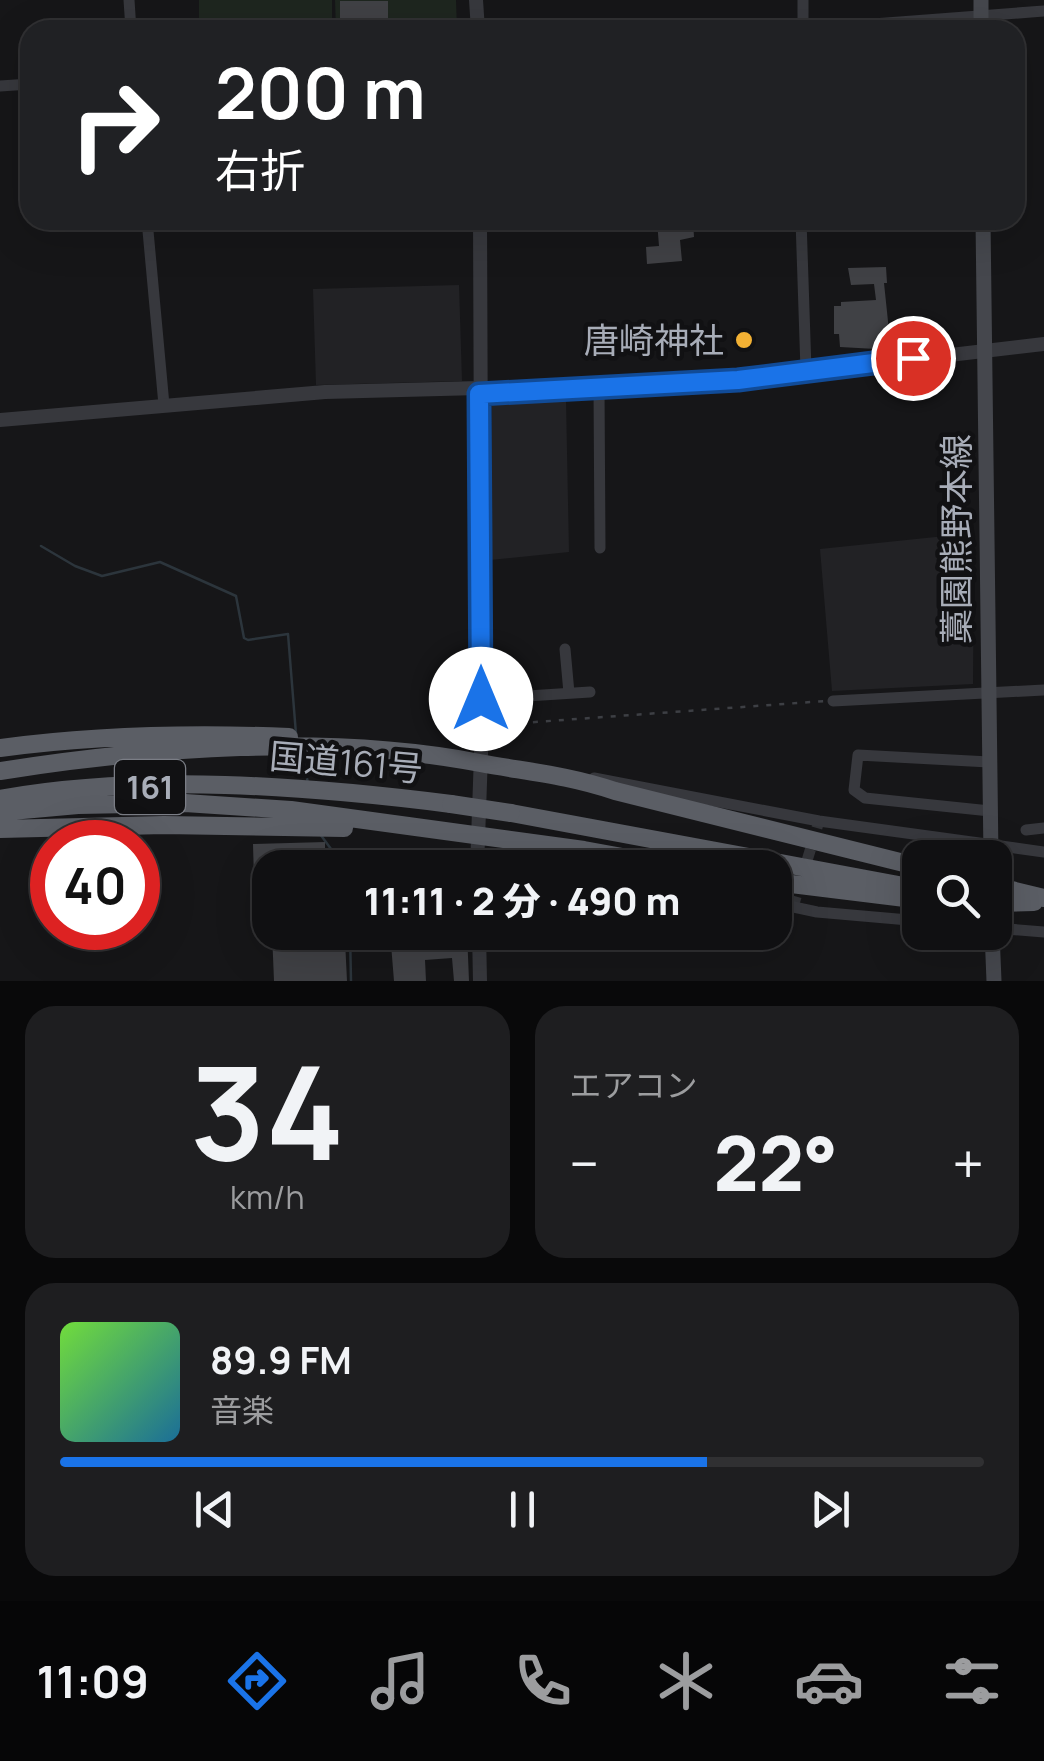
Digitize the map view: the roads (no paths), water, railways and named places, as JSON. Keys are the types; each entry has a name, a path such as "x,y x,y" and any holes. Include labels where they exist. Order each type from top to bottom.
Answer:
{"highway":[{"path":"0,748 57,740 371,741 380,752 570,776 615,792 902,863"},
{"path":"0,771 146,753 297,743"},
{"name":"国道161号","path":"0,799 128,787 309,789 510,813 902,886"},
{"path":"0,812 78,805 184,803 584,850"},
{"path":"0,830 164,820 317,820"},
{"path":"792,884 902,898"},
{"path":"1012,891 1044,900"},
{"path":"1012,900 1044,900"}],"main road":[{"name":"藁園熊野本線","path":"983,230 991,840"},
{"path":"993,950 994,981"}],"street":[{"path":"916,20 1044,11"},
{"path":"148,230 164,405"},
{"path":"477,850 482,726 480,230"},
{"path":"801,230 806,370"},
{"path":"0,420 325,392 598,388 738,380 1044,344"},
{"path":"598,388 600,548"},
{"path":"565,649 569,693"},
{"path":"833,701 1044,690"},
{"path":"481,699 590,692"},
{"path":"988,762 858,755 854,790 865,798 990,810"},
{"path":"570,776 608,779 928,840"},
{"path":"1026,830 1044,828"},
{"path":"1012,851 1044,852"},
{"path":"792,907 902,920"},
{"path":"1012,931 1044,932"},
{"path":"479,950 480,981"}],"waterway":[{"path":"41,546 102,576 160,562 236,596 244,638 288,634 296,734"},
{"path":"302,756 308,783"},
{"path":"320,834 332,850"},
{"path":"350,950 351,981"}],"tunnel":[{"path":"160,751 164,815"},
{"path":"793,907 819,821"}],"place":[{"name":"唐崎神社","path":"744,340"}]}
